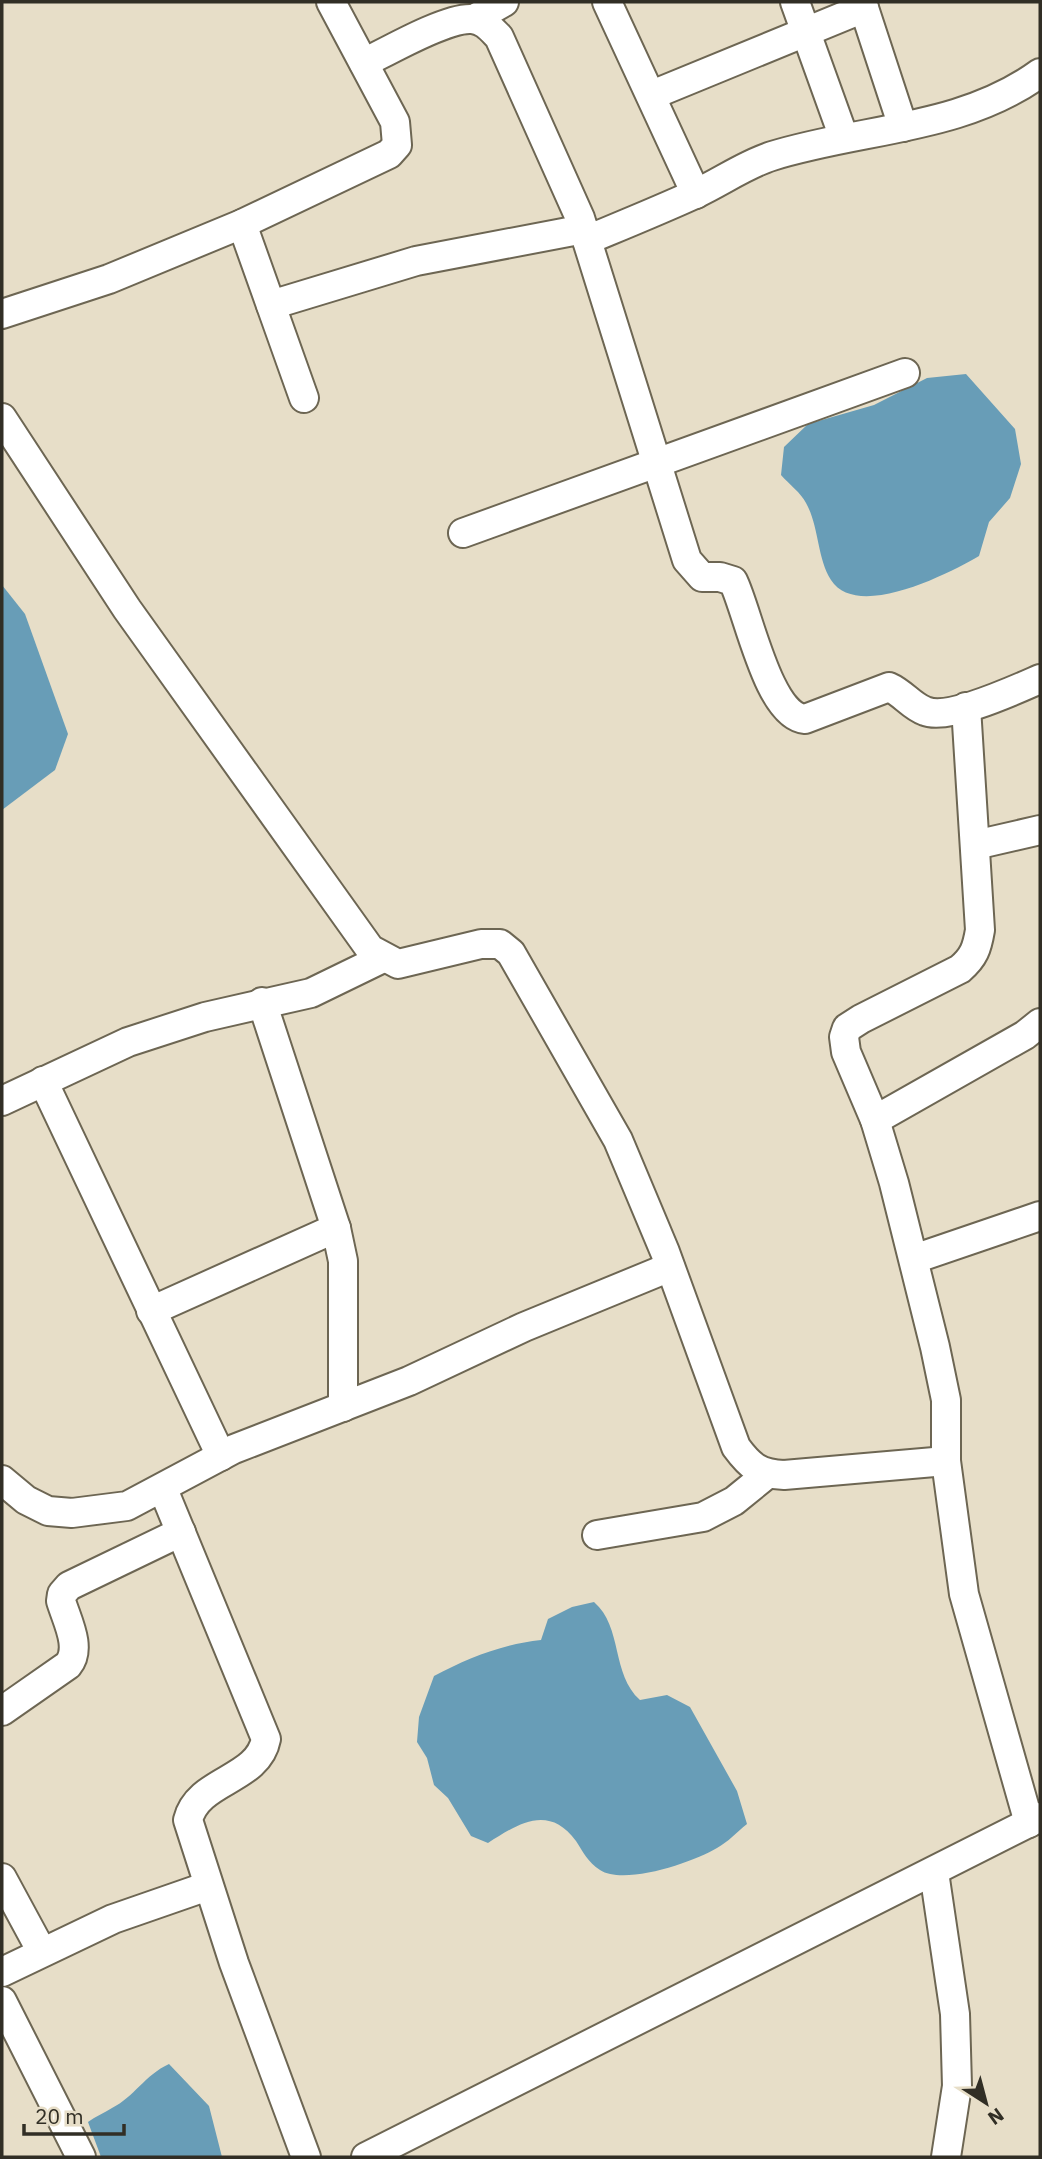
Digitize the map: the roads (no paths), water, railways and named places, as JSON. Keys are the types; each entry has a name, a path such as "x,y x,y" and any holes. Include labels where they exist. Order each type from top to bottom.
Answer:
{"street":[{"path":"2,314 109,279 242,224 343,178 388,154 397,145 395,122 331,2"},
{"path":"364,63 455,21 474,19 504,2"},
{"path":"607,2 696,194"},
{"path":"795,2 844,138"},
{"path":"652,95 863,5 903,127"},
{"path":"474,19 488,24 499,37 565,179 586,234 655,465 691,569 702,577 720,577 733,581 765,671 791,714 805,719 889,687 928,713 966,707 1040,679"},
{"path":"271,305 416,261 586,234 696,194 768,157 982,107 1040,73"},
{"path":"242,224 304,398"},
{"path":"463,533 905,373"},
{"path":"2,418 127,609 235,756 370,949 398,964 481,944 500,944 511,953 618,1140 670,1267 736,1447 749,1465 766,1475"},
{"path":"366,2157 414,2147 1034,1820 964,1594 946,1461 946,1399 914,1259 875,1120 846,1052 844,1037 847,1028 860,1020 960,969 973,958 980,930 966,707"},
{"path":"975,845 1040,830"},
{"path":"2,1101 128,1042 262,1002 311,993 383,958"},
{"path":"262,1002 336,1228 343,1261 343,1407"},
{"path":"875,1120 1026,1035 1040,1023"},
{"path":"43,1081 221,1456"},
{"path":"914,1259 1040,1216"},
{"path":"151,1311 336,1228"},
{"path":"2,1480 26,1500 48,1511 72,1513 127,1506 221,1456 409,1381 524,1326 670,1267"},
{"path":"597,1535 703,1517 734,1501 766,1475 946,1461"},
{"path":"163,1489 266,1739 263,1753 254,1763 204,1794 192,1807 188,1820 208,1886 306,2157"},
{"path":"2,1711 68,1665 75,1657 75,1648 61,1601 62,1594 69,1586 181,1532"},
{"path":"934,1872 955,2014 957,2086 946,2157"},
{"path":"2,1878 42,1952"},
{"path":"2,1972 113,1919 208,1886"},
{"path":"2,2001 81,2157"}],"water":[{"path":"966,374 1015,429 1021,464 1010,498 989,522 979,556 947,573 904,590 861,596 844,591 831,580 826,571 806,503 781,475 784,447 808,424 874,405 927,378"},
{"path":"2,585 25,614 68,734 55,770 2,810"},
{"path":"594,1602 609,1624 625,1677 640,1700 667,1695 690,1707 737,1791 747,1824 725,1843 706,1854 642,1874 611,1874 600,1870 566,1830 544,1820 522,1824 488,1843 471,1836 448,1798 434,1785 427,1758 417,1742 419,1717 434,1676 486,1653 541,1640 548,1619 572,1607"},
{"path":"169,2064 209,2106 222,2157 101,2157 88,2122 127,2098 153,2074"}]}
